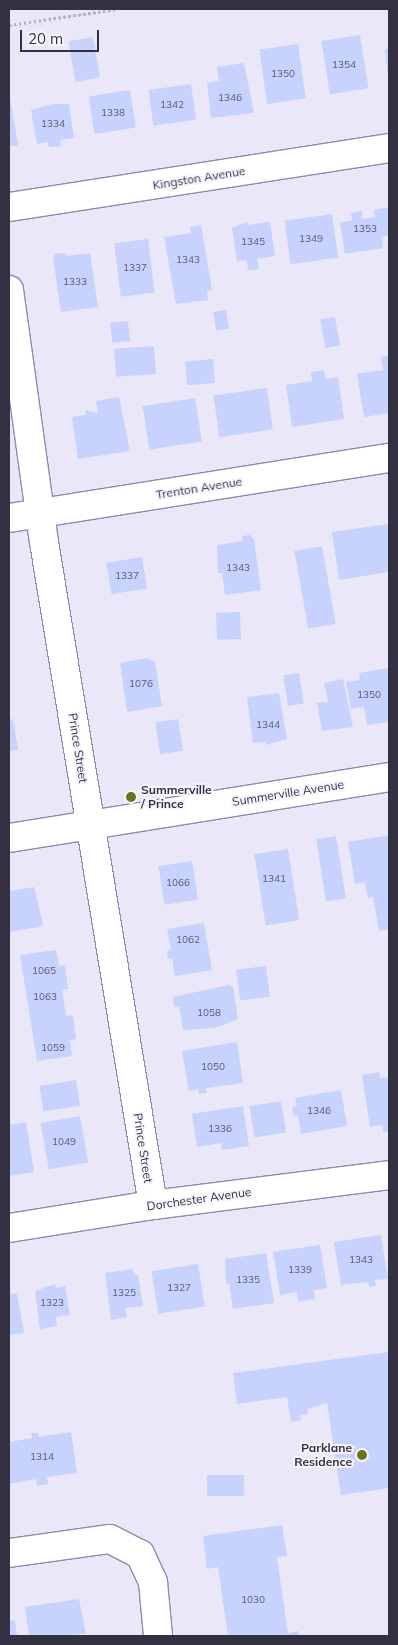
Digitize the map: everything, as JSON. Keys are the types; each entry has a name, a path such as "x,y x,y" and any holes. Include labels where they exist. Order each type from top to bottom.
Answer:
{"street":[{"name":"Kingston Avenue","path":"9,207 389,148"},
{"name":"Prince Street","path":"9,290 40,513 153,1205"},
{"name":"Trenton Avenue","path":"9,518 389,458"},
{"name":"Summerville Avenue","path":"9,838 389,777"},
{"name":"Dorchester Avenue","path":"9,1228 153,1205 389,1175"},
{"path":"9,1553 111,1540 140,1554 153,1582 158,1636"}],"path":[{"path":"9,25 117,9"}],"building":[{"path":"360,35 368,88 330,94 321,41"},
{"path":"93,37 100,77 75,82 68,41"},
{"path":"298,44 306,98 267,104 259,49"},
{"path":"385,49 389,49 389,76 388,76"},
{"path":"244,63 254,113 211,118 207,83 219,81 217,67"},
{"path":"191,84 196,120 153,126 148,90"},
{"path":"130,90 136,128 94,134 89,97"},
{"path":"9,91 18,145 9,147"},
{"path":"53,104 69,104 74,138 60,140 61,146 49,147 48,142 37,144 31,110"},
{"path":"389,207 389,235 382,237 383,248 345,254 340,223 352,220 351,213 362,211 362,219 375,217 374,210"},
{"path":"332,214 338,258 291,264 284,221"},
{"path":"247,222 247,225 270,222 275,256 257,259 259,269 248,270 247,260 237,261 232,228"},
{"path":"201,225 212,290 207,291 208,300 176,304 164,237 191,233 190,227"},
{"path":"148,239 155,293 121,297 114,243"},
{"path":"65,253 66,256 90,253 98,307 61,312 53,258 55,254"},
{"path":"226,310 229,329 216,331 213,312"},
{"path":"335,317 340,346 325,348 320,320"},
{"path":"128,321 130,341 112,343 110,323"},
{"path":"154,346 156,374 116,377 114,349"},
{"path":"389,355 389,413 364,417 357,374 383,370 381,357"},
{"path":"213,359 215,383 187,385 185,361"},
{"path":"324,370 326,379 338,377 344,419 292,427 286,385 312,381 311,372"},
{"path":"267,388 273,430 219,437 214,396"},
{"path":"119,397 130,451 78,459 72,417 86,415 85,410 98,413 96,401"},
{"path":"195,398 202,441 150,450 143,406"},
{"path":"389,524 389,572 339,580 332,532"},
{"path":"250,535 254,539 261,590 225,595 222,573 218,573 217,545 243,541 242,536"},
{"path":"322,546 336,624 308,629 294,551"},
{"path":"142,557 147,589 111,594 106,563"},
{"path":"240,612 241,639 217,640 216,613"},
{"path":"147,658 155,662 162,706 127,712 120,663"},
{"path":"389,668 389,722 367,725 364,707 351,709 346,682 360,680 359,673"},
{"path":"299,673 304,704 288,706 283,676"},
{"path":"343,679 353,727 322,731 317,703 328,702 324,683"},
{"path":"279,693 287,739 266,745 265,742 253,743 247,697"},
{"path":"13,719 18,750 9,751 9,720"},
{"path":"178,719 183,751 160,754 155,723"},
{"path":"389,835 389,929 379,931 373,897 368,898 365,882 355,884 348,842"},
{"path":"336,836 346,898 326,901 316,839"},
{"path":"288,849 299,920 266,925 254,854"},
{"path":"192,861 198,900 165,905 158,866"},
{"path":"34,887 43,924 40,927 9,932 9,891"},
{"path":"204,923 212,970 175,976 172,958 168,959 167,951 171,950 167,929"},
{"path":"56,950 59,966 65,965 68,989 62,989 66,1016 73,1015 76,1039 70,1040 72,1056 37,1061 20,955"},
{"path":"266,966 270,997 240,1000 236,970"},
{"path":"228,985 233,987 238,1019 215,1028 183,1030 179,1006 174,1007 173,997"},
{"path":"237,1042 243,1083 206,1088 207,1093 199,1094 198,1089 189,1091 182,1051"},
{"path":"379,1072 380,1078 389,1077 389,1131 383,1132 382,1125 370,1127 362,1075"},
{"path":"76,1080 80,1106 44,1111 39,1086"},
{"path":"341,1090 347,1126 301,1134 298,1115 294,1116 292,1107 297,1106 295,1098"},
{"path":"281,1101 286,1133 254,1138 249,1106"},
{"path":"243,1106 249,1146 222,1150 221,1143 197,1147 192,1114"},
{"path":"80,1116 88,1162 49,1169 41,1123"},
{"path":"26,1122 34,1172 9,1176 9,1125"},
{"path":"381,1235 388,1279 375,1280 376,1286 369,1287 368,1282 341,1285 334,1242"},
{"path":"320,1245 327,1288 314,1290 315,1299 298,1302 297,1292 280,1295 273,1252"},
{"path":"266,1253 274,1303 233,1309 229,1284 226,1284 225,1259"},
{"path":"198,1264 205,1306 158,1314 152,1271"},
{"path":"133,1269 135,1275 138,1275 143,1306 125,1308 127,1317 111,1320 105,1273"},
{"path":"55,1284 56,1288 65,1286 70,1315 56,1317 57,1326 40,1329 35,1291"},
{"path":"17,1293 24,1333 9,1335 9,1294"},
{"name":"Parklane Residence","path":"389,1352 389,1488 341,1495 327,1403 307,1409 308,1414 300,1415 301,1420 291,1422 287,1397 237,1404 233,1373"},
{"path":"71,1432 77,1473 47,1477 48,1484 37,1486 36,1479 9,1484 9,1442 32,1438 31,1433 38,1433 39,1437"},
{"path":"207,1475 244,1475 244,1496 207,1496"},
{"path":"282,1525 287,1556 277,1557 288,1633 298,1631 299,1636 228,1636 218,1567 207,1569 203,1536"},
{"path":"79,1599 86,1634 29,1636 25,1607"},
{"path":"15,1620 17,1636 9,1636 9,1621"}],"place":[{"name":"Summerville / Prince","path":"131,797"},
{"name":"Parklane Residence","path":"362,1455"}]}
